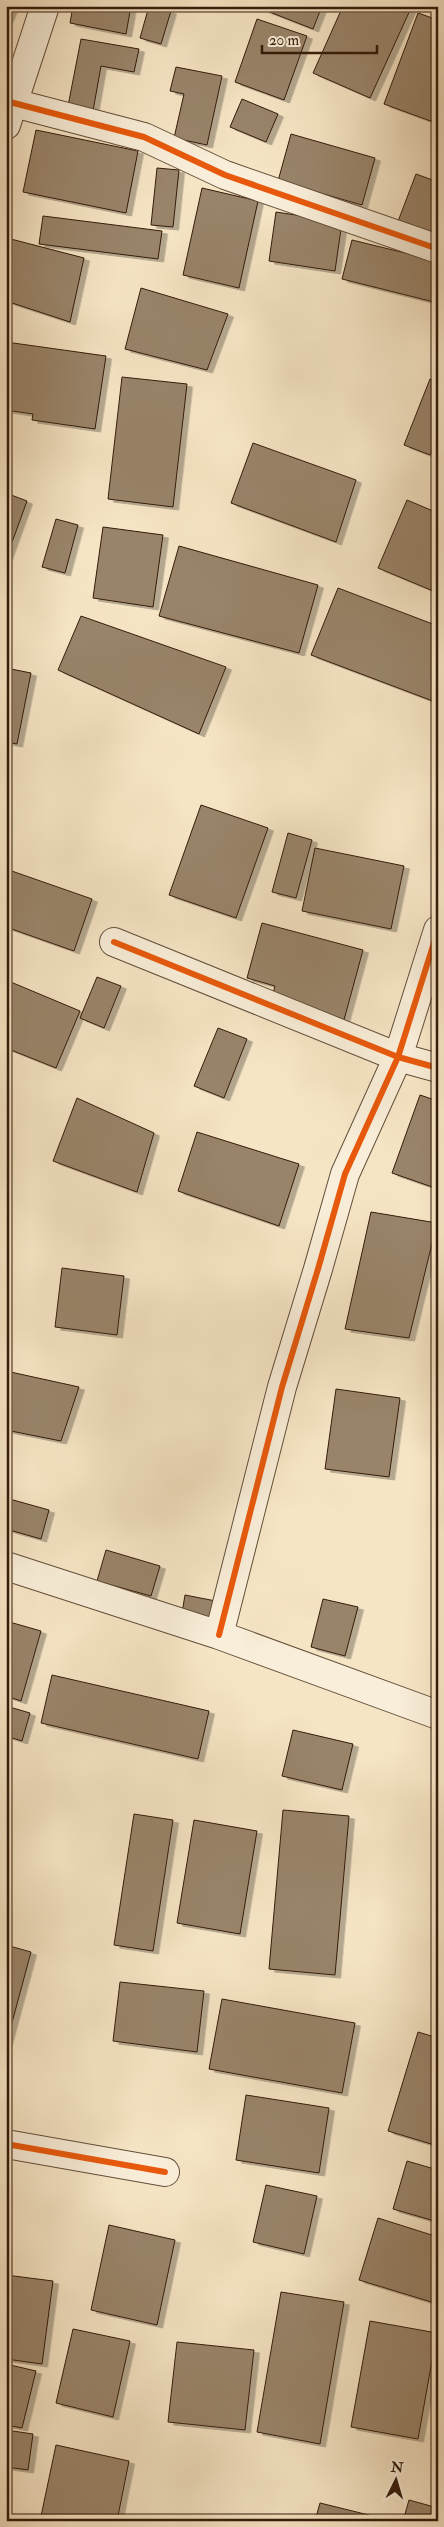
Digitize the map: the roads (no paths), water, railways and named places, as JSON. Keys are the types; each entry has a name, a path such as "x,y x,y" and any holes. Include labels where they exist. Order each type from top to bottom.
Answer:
{"street":[{"path":"45,6 9,110 144,138 225,175 438,249"},
{"path":"219,1635 282,1387 318,1269 344,1174 398,1057 438,930"},
{"path":"114,942 398,1057 438,1068"},
{"path":"6,1566 219,1635 438,1715"},
{"path":"6,2144 165,2172"}]}
